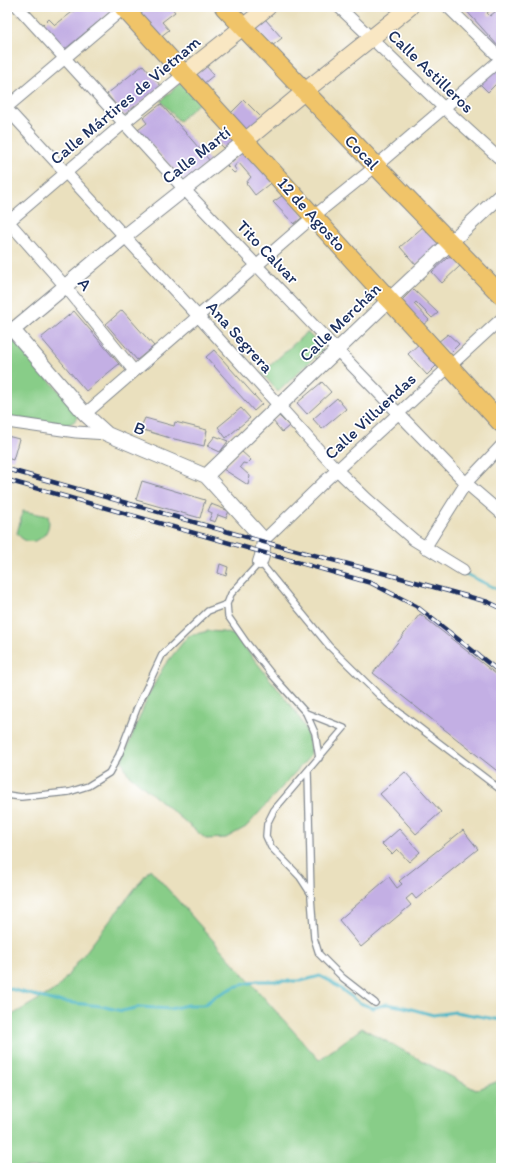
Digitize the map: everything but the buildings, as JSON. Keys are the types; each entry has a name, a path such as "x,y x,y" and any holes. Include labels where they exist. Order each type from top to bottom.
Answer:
{"main road":[{"name":"12 de Agosto","path":"124,7 501,423"},
{"name":"Cocal","path":"224,7 501,295"},
{"name":"Calle Mártires de Vietnam","path":"184,74 268,7"},
{"name":"Calle Martí","path":"245,141 371,37 410,7"}],"street":[{"name":"Tito Calvar","path":"18,7 184,188 337,350 466,483 501,513"},
{"path":"7,108 124,7"},
{"name":"Calle Astilleros","path":"339,7 444,108 501,160"},
{"path":"85,414 314,216 376,166 501,59 448,7"},
{"name":"Calle Mártires de Vietnam","path":"8,222 184,74"},
{"name":"Ana Segrera","path":"7,108 337,470 367,499 414,540 463,570"},
{"name":"Calle Martí","path":"10,332 184,188 245,141"},
{"name":"Calle Merchán","path":"206,476 390,299 501,195"},
{"name":"A","path":"8,222 65,286 134,371"},
{"name":"Calle Villuendas","path":"264,542 337,470 501,318"},
{"name":"B","path":"10,332 85,414 107,434 206,476 264,542"},
{"path":"7,422 76,432 107,434"},
{"path":"425,548 466,483 501,446"},
{"path":"260,562 264,542"}],"lane":[{"path":"319,758 315,733 306,713 273,676 228,616 227,604 231,594 260,562 329,646 387,703 501,790"},
{"path":"7,795 22,797 69,792 88,786 109,773 162,655 208,610 227,604"},
{"path":"306,713 344,728 274,810 267,824 266,836 271,847 300,877 311,894"},
{"path":"308,771 311,894 314,938 319,954 343,978 375,1003"}],"green space":[{"path":"181,82 200,102 179,121 161,101"},
{"path":"307,332 323,349 278,392 262,373"},
{"path":"13,340 78,412 74,422 67,425 7,417 7,345"},
{"path":"23,511 48,516 49,523 47,530 39,539 28,541 22,539 17,533"},
{"path":"208,631 223,632 235,635 296,712 305,728 310,744 310,756 246,827 226,838 206,839 128,774 122,761 149,694 164,666 188,636"},
{"path":"150,869 319,1060 362,1028 476,1090 501,1080 501,1168 7,1168 7,1018 58,988"}],"waterway":[{"path":"464,573 501,591"},
{"path":"7,988 55,1001 101,1006 122,1011 140,1007 170,1009 187,1005 204,1005 216,996 234,987 257,981 301,981 320,976 330,981 360,1003 373,1008 387,1004 433,1015 455,1012 501,1020"}],"railway":[{"path":"7,469 264,542 488,602 501,608"},
{"path":"7,480 371,583 416,606 501,673"}]}
